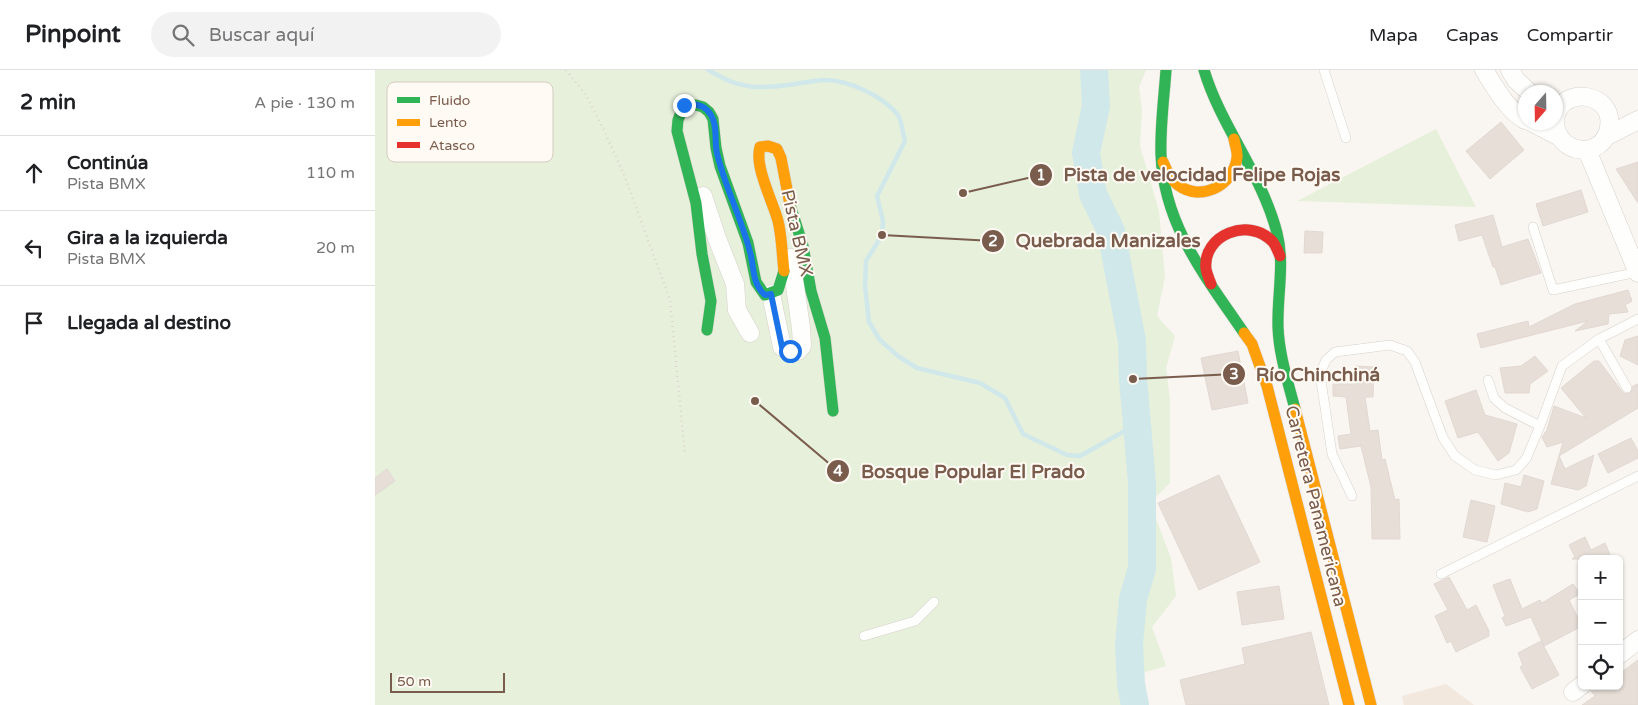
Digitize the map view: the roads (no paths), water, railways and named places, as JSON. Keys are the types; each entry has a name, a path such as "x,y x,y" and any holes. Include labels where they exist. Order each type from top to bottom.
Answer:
{"main road":[{"name":"Carretera Panamericana","path":"1166,70 1161,154 1164,182 1171,210 1181,236 1195,261 1252,344 1267,386 1349,705"},
{"name":"Carretera Panamericana","path":"1204,70 1208,86 1234,139 1248,162 1269,209 1277,234 1281,260 1278,327 1282,360 1371,705"},
{"path":"707,330 711,301 702,254 696,203 677,131 680,112 684,105 703,106 714,120 716,152 723,178 747,241 756,282 765,295 771,294"},
{"path":"1161,154 1165,172 1178,187 1197,193 1216,189 1231,177 1237,158 1234,139"},
{"name":"Pista BMX","path":"771,294 778,290 784,274 778,222 764,182 759,153 760,147 768,146 777,148 781,158 791,208 803,246 811,291 825,338 833,411"},
{"path":"1211,284 1205,266 1210,248 1223,234 1240,228 1259,231 1274,243 1281,260"}],"street":[{"path":"1483,70 1518,116"},
{"path":"1510,70 1522,85"},
{"path":"1563,101 1578,96 1593,98 1605,107 1610,121 1607,136"},
{"path":"1608,114 1638,120"},
{"path":"1557,130 1563,143 1571,148 1587,150 1595,147 1607,136 1638,120"},
{"path":"1587,150 1638,272"},
{"path":"689,176 702,193 735,284 737,310 750,333"},
{"name":"Pista BMX","path":"771,294 782,347 790,351 798,351 802,346 802,337 793,269 778,222"},
{"path":"1623,652 1638,640"}],"lane":[{"path":"1324,70 1345,138"},
{"path":"1533,227 1553,290 1638,272"},
{"path":"1352,496 1332,454 1320,374 1326,360 1335,352 1390,345 1407,351 1415,362 1443,438 1455,456 1475,470 1496,475 1516,470 1526,459 1562,366 1599,339 1638,319"},
{"path":"1599,339 1627,388"},
{"path":"1488,380 1494,398 1505,408 1540,426"},
{"path":"1441,574 1638,476"},
{"path":"864,636 915,621 934,602"}],"waterway":[{"path":"708,70 732,82 758,87 775,87 823,80 843,82 874,95 898,115 905,141 877,196 883,221 882,235 866,261 865,286 869,322 880,340 898,356 917,368 980,383 1005,398 1023,434 1067,455 1080,456 1137,424"},
{"path":"1094,70 1096,106 1086,153 1093,194 1111,231 1132,341 1133,379 1142,483 1142,568 1133,599 1129,645 1131,684 1135,705"}],"place":[{"name":"Pista de velocidad Felipe Rojas","path":"963,193"},
{"name":"Quebrada Manizales","path":"882,235"},
{"name":"Río Chinchiná","path":"1133,379"},
{"name":"Bosque Popular El Prado","path":"755,401"}]}
